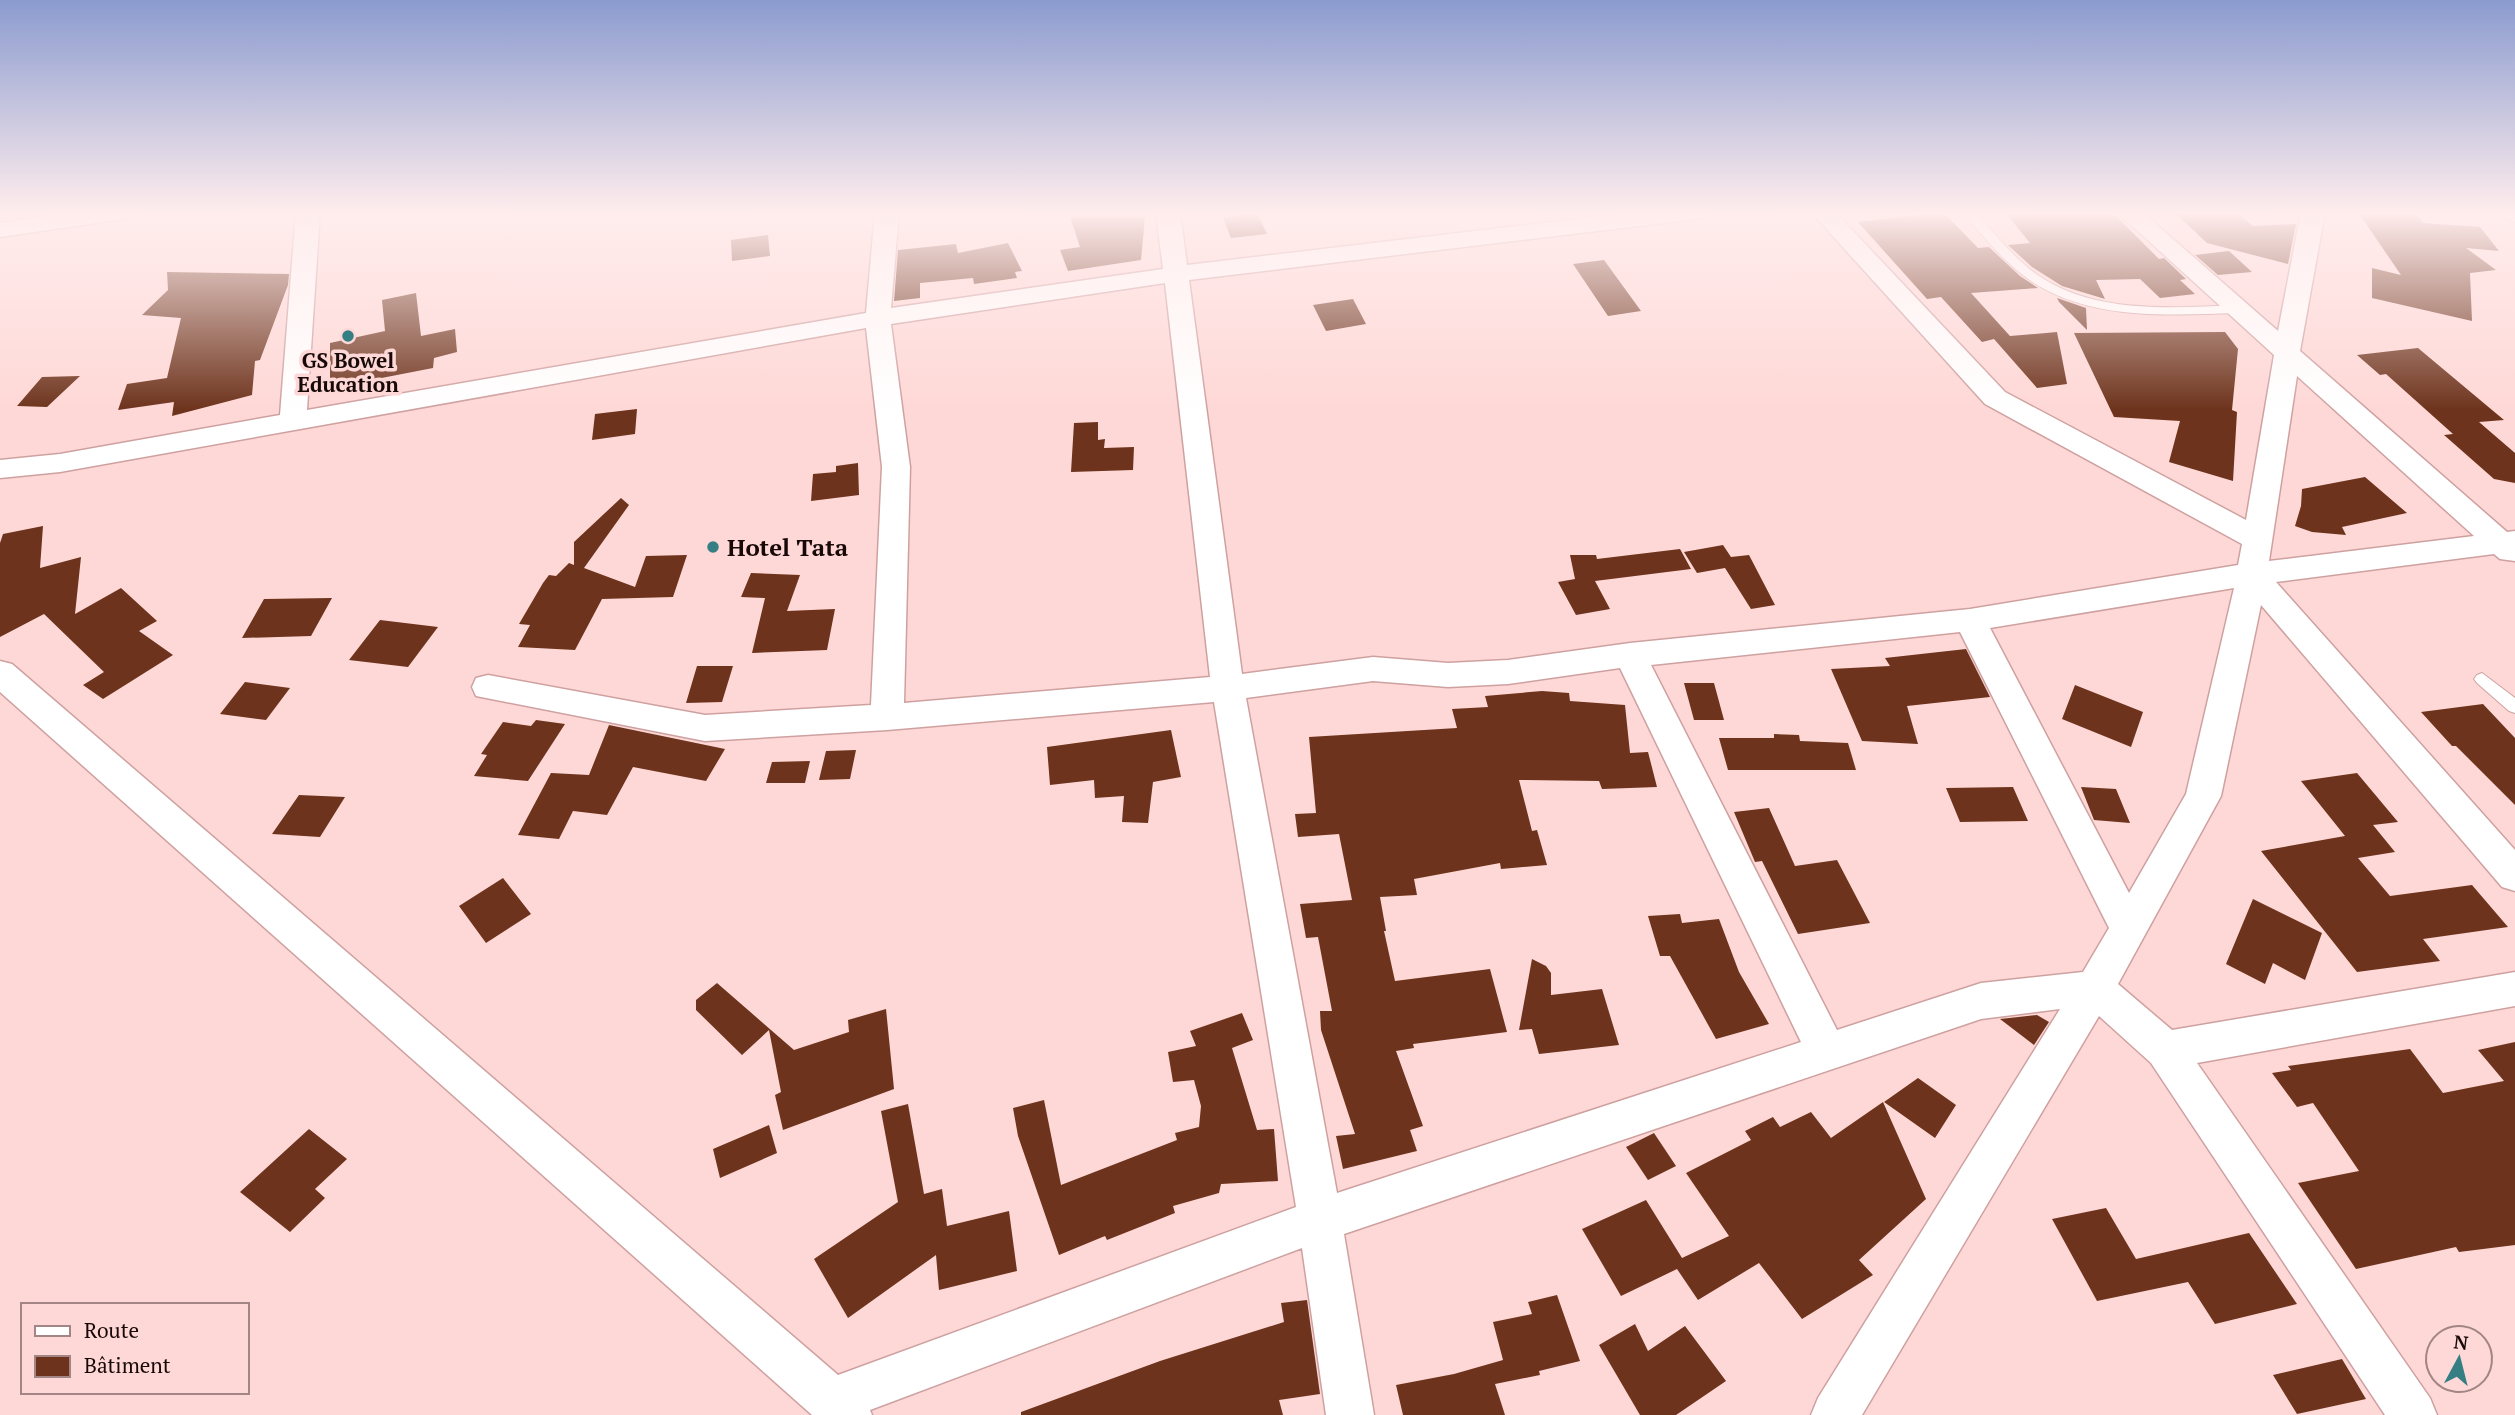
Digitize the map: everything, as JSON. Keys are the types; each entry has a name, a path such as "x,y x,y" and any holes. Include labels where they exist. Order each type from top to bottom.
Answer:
{"street":[{"path":"293,421 303,278"},
{"path":"881,278 878,318 896,467 887,717"},
{"path":"0,469 60,463 878,318 1149,278"},
{"path":"1177,278 1228,688 1320,1220 1350,1415"},
{"path":"1883,278 1995,398 2255,538"},
{"path":"2202,278 2510,546"},
{"path":"1850,1404 2095,988 2203,796 2252,574 2255,538 2301,278"},
{"path":"488,687 705,728 887,717 1228,688 1373,669 1448,675 1508,672 1630,655 1970,620 2252,574 2510,546"},
{"path":"2252,574 2515,876"},
{"path":"1970,620 2127,929"},
{"path":"1630,655 1828,1052"},
{"path":"0,673 840,1408 1320,1220 1981,1001 2095,988 2165,1050 2413,1415"},
{"path":"2165,1050 2515,989"}],"lane":[{"path":"2034,278 2084,301 2159,312 2237,309"},
{"path":"2482,679 2515,707"}],"building":[{"path":"167,278 289,278 260,360 255,361 252,395 172,416 174,402 118,410 127,384 167,378 181,318 142,315 168,290"},
{"path":"896,278 973,278 920,283 920,298 894,301"},
{"path":"973,278 1017,278 974,284"},
{"path":"1582,278 1617,278 1641,311 1608,316"},
{"path":"1908,278 2023,278 2038,288 1971,293 2010,336 2057,332 2067,384 2037,388 1994,339 1982,342 1941,297 1927,299"},
{"path":"2049,278 2185,278 2180,280 2195,294 2160,298 2140,279 2096,280 2105,299 2062,286"},
{"path":"2372,278 2470,278 2472,321 2372,298"},
{"path":"416,293 421,336 455,329 457,352 434,358 433,368 330,388 330,343 385,331 382,300"},
{"path":"2057,298 2086,308 2087,330 2059,302"},
{"path":"1353,299 1366,324 1326,331 1313,305"},
{"path":"2225,332 2238,349 2232,410 2237,412 2233,481 2169,462 2180,421 2114,417 2074,333"},
{"path":"2418,348 2504,420 2479,422 2515,453 2515,483 2494,479 2444,435 2453,434 2386,374 2380,375 2357,355"},
{"path":"80,376 47,407 17,406 42,377"},
{"path":"637,409 635,434 592,440 595,414"},
{"path":"1098,422 1098,440 1105,439 1104,448 1134,447 1133,470 1071,472 1074,423"},
{"path":"858,463 859,495 811,501 813,474 836,472 836,466"},
{"path":"2365,477 2407,513 2342,527 2346,535 2312,532 2295,526 2301,506 2302,489"},
{"path":"621,498 629,505 584,568 635,587 646,556 687,555 673,597 602,599 575,650 518,647 530,625 519,624 543,583 549,575 556,576 569,563 574,565 574,542"},
{"path":"43,526 40,568 81,557 75,614 121,588 157,621 139,631 173,655 103,699 83,685 104,672 44,614 0,637 0,543 3,534"},
{"path":"1723,545 1731,557 1749,555 1775,605 1751,609 1725,568 1697,573 1684,552"},
{"path":"1680,549 1691,569 1595,581 1610,609 1576,615 1558,582 1575,579 1570,555 1596,555 1597,559"},
{"path":"751,573 800,575 787,611 835,609 827,650 752,653 765,598 741,597"},
{"path":"332,598 311,636 242,638 264,599"},
{"path":"380,620 438,627 408,667 349,660"},
{"path":"1966,649 1990,697 1907,706 1918,744 1862,741 1831,669 1890,666 1885,658"},
{"path":"697,666 733,666 722,702 686,703"},
{"path":"245,682 290,688 266,720 220,714"},
{"path":"1684,683 1714,683 1724,720 1694,720"},
{"path":"2075,685 2143,712 2131,747 2062,719"},
{"path":"1542,691 1569,693 1570,701 1625,705 1630,753 1648,752 1657,787 1602,789 1599,781 1519,780 1532,831 1537,830 1547,865 1501,869 1500,863 1414,879 1417,895 1380,897 1395,981 1490,969 1507,1032 1413,1044 1414,1048 1396,1051 1423,1126 1410,1130 1417,1151 1343,1169 1336,1136 1355,1134 1321,1030 1320,1011 1332,1011 1318,937 1306,938 1300,904 1352,900 1339,834 1298,837 1295,814 1316,813 1309,737 1457,728 1452,709 1488,707 1485,696"},
{"path":"2483,704 2515,738 2515,805 2456,746 2452,746 2421,712"},
{"path":"536,720 565,724 528,781 474,776 487,755 481,754 503,722 531,726"},
{"path":"609,725 725,749 706,781 633,767 607,815 573,811 559,839 518,835 551,773 589,775"},
{"path":"1171,730 1181,777 1153,782 1148,823 1122,822 1124,796 1095,798 1094,780 1050,785 1047,747"},
{"path":"1774,734 1799,735 1800,741 1848,743 1856,770 1728,770 1719,738 1774,738"},
{"path":"856,750 850,779 819,780 826,751"},
{"path":"810,761 805,783 766,783 772,762"},
{"path":"2357,773 2398,822 2373,825 2395,852 2358,858 2390,896 2472,885 2508,927 2423,939 2440,961 2357,972 2261,851 2345,836 2301,781"},
{"path":"2013,787 2028,821 1960,822 1946,788"},
{"path":"2081,787 2116,789 2130,823 2094,820"},
{"path":"299,795 345,797 320,837 272,834"},
{"path":"1769,808 1795,866 1837,860 1870,923 1798,934 1762,861 1755,862 1734,812"},
{"path":"503,878 531,914 486,943 459,906"},
{"path":"2253,899 2322,933 2305,980 2273,963 2265,984 2226,964"},
{"path":"1680,914 1682,923 1719,919 1739,972 1769,1024 1716,1039 1670,956 1660,956 1648,916"},
{"path":"1532,959 1546,966 1551,973 1551,995 1602,989 1619,1045 1539,1054 1532,1029 1519,1030"},
{"path":"717,983 794,1050 849,1032 848,1020 886,1009 894,1089 783,1130 775,1095 781,1092 769,1030 742,1055 696,1010 696,1000"},
{"path":"1242,1013 1253,1040 1232,1048 1257,1130 1274,1129 1278,1181 1221,1184 1219,1193 1173,1206 1175,1213 1107,1240 1105,1236 1059,1255 1018,1136 1013,1108 1044,1100 1061,1185 1177,1140 1175,1133 1199,1127 1201,1106 1194,1080 1173,1082 1168,1052 1196,1046 1190,1031"},
{"path":"2037,1015 2049,1022 2034,1045 2000,1019"},
{"path":"2515,1042 2515,1245 2459,1252 2456,1247 2356,1269 2298,1183 2359,1171 2313,1103 2297,1107 2272,1073 2291,1070 2288,1066 2410,1049 2443,1093 2504,1081 2478,1050"},
{"path":"1918,1078 1956,1105 1935,1138 1884,1102"},
{"path":"1883,1102 1926,1199 1859,1260 1873,1275 1802,1319 1759,1263 1698,1300 1677,1269 1621,1296 1582,1229 1646,1200 1682,1258 1729,1236 1686,1173 1751,1140 1745,1131 1773,1117 1780,1127 1811,1112 1831,1138"},
{"path":"908,1104 924,1194 942,1189 947,1226 1009,1211 1017,1271 939,1290 936,1255 848,1318 814,1259 898,1202 881,1111"},
{"path":"769,1125 777,1153 720,1178 713,1149"},
{"path":"309,1129 347,1159 315,1189 325,1198 290,1232 240,1192"},
{"path":"1654,1133 1676,1166 1648,1180 1626,1147"},
{"path":"2106,1208 2136,1259 2249,1233 2297,1304 2215,1324 2188,1282 2097,1301 2052,1219"},
{"path":"1557,1295 1580,1361 1539,1371 1540,1375 1495,1384 1505,1415 1403,1415 1396,1385 1454,1374 1503,1360 1493,1322 1532,1314 1528,1302"},
{"path":"1307,1300 1320,1394 1279,1400 1283,1415 1021,1415 1021,1412 1160,1361 1284,1322 1281,1303"},
{"path":"1635,1324 1648,1351 1685,1326 1726,1381 1676,1415 1640,1415 1599,1345"},
{"path":"2342,1359 2366,1399 2297,1414 2273,1375"}],"place":[{"name":"GS Bowel Education","path":"348,336"},
{"name":"Hotel Tata","path":"713,547"}]}
